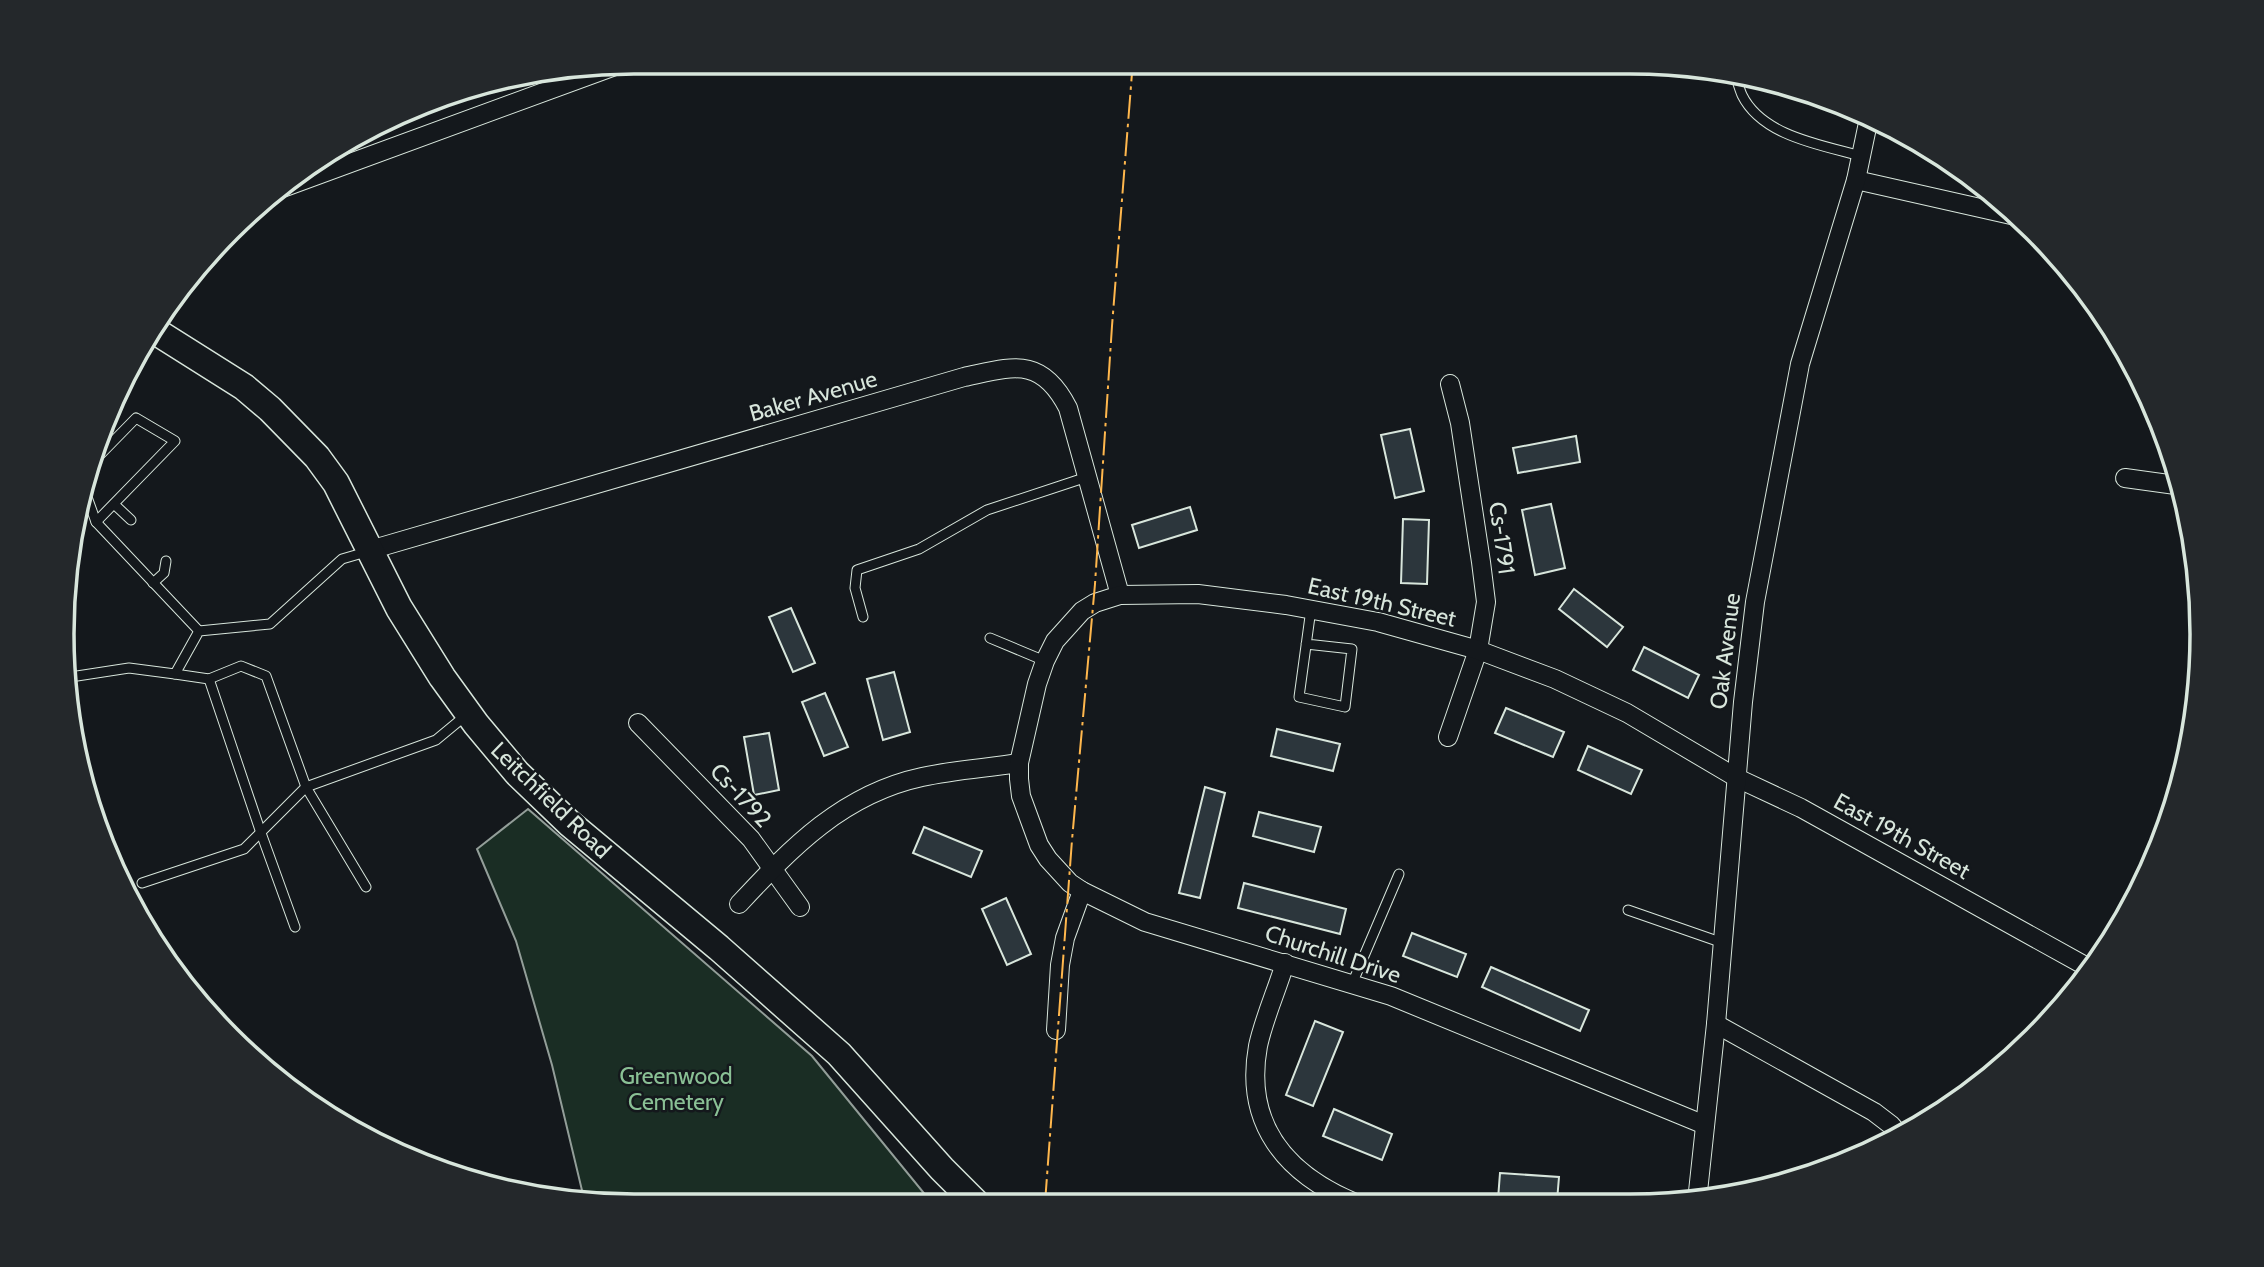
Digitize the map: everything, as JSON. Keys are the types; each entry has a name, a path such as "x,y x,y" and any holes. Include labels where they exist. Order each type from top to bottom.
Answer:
{"street":[{"path":"307,179 587,76"},
{"name":"Oak Avenue","path":"1698,1189 1716,1024 1743,702 1755,602 1800,363 1856,180 1867,126"},
{"path":"1856,180 2001,213"},
{"name":"Leitchfield Road","path":"160,334 244,387 270,409 317,457 336,483 399,608 442,677 468,714 517,773 569,823 719,948 839,1054 967,1194"},
{"name":"Baker Avenue","path":"370,550 964,377 1012,368 1032,370 1048,378 1068,408 1120,595"},
{"name":"Cs-1791","path":"1448,737 1478,650 1486,602 1460,424 1450,384"},
{"path":"2124,478 2170,484"},
{"name":"East 19th Street","path":"1019,763 1045,661 1055,641 1082,611 1095,603 1120,595 1198,594 1378,622 1478,650 1555,679 1626,713 1737,778 1801,808 2082,964"},
{"name":"Cs-1792","path":"638,723 751,839 800,907"},
{"path":"739,904 772,868 813,830 874,792 922,777 1019,763"},
{"name":"Churchill Drive","path":"1019,763 1021,796 1039,845 1058,872 1082,891 1145,922 1391,996 1705,1125"},
{"path":"1056,1030 1060,965 1065,939 1082,891"},
{"path":"1285,963 1258,1045 1255,1081 1257,1100 1262,1120 1277,1147 1299,1171 1337,1194"},
{"path":"1716,1024 1874,1112 1893,1127"}],"lane":[{"path":"1738,84 1742,96 1769,124 1804,140 1861,156"},
{"path":"96,522 175,441 135,418 104,450"},
{"path":"863,617 855,588 857,569 919,549 987,510 1087,477"},
{"path":"89,503 96,522 199,631"},
{"path":"114,504 131,520"},
{"path":"199,631 270,624 342,559 370,550"},
{"path":"153,583 164,573 166,561"},
{"path":"1306,644 1352,649 1345,707 1299,697 1306,644 1311,610"},
{"path":"175,674 199,631"},
{"path":"990,638 1045,661"},
{"path":"76,676 129,668 209,679 241,666 266,676 306,787 366,887"},
{"path":"209,679 295,927"},
{"path":"142,883 244,849 306,787 436,740 468,714"},
{"path":"1352,984 1399,874"},
{"path":"1628,910 1723,943"}],"green space":[{"name":"Greenwood Cemetery","path":"528,809 812,1056 925,1194 634,1194 582,1191 552,1065 516,941 477,849"}],"building":[{"path":"1410,429 1424,491 1395,498 1381,435"},
{"path":"1576,436 1580,462 1518,473 1513,448"},
{"path":"1551,504 1565,568 1535,575 1522,510"},
{"path":"1190,507 1197,530 1139,548 1132,525"},
{"path":"1403,519 1429,520 1427,584 1401,583"},
{"path":"1574,589 1623,627 1607,647 1559,609"},
{"path":"791,608 815,663 793,672 769,617"},
{"path":"1644,647 1699,675 1688,698 1633,670"},
{"path":"894,672 910,732 883,740 867,679"},
{"path":"825,693 848,747 824,756 802,702"},
{"path":"1506,708 1564,732 1553,757 1495,733"},
{"path":"1277,729 1340,744 1333,771 1271,756"},
{"path":"769,733 779,790 754,795 744,737"},
{"path":"1588,746 1642,770 1631,794 1578,770"},
{"path":"1205,787 1225,793 1200,898 1179,893"},
{"path":"1259,812 1321,827 1314,852 1253,836"},
{"path":"924,827 982,851 971,877 913,853"},
{"path":"1244,883 1346,909 1340,934 1238,908"},
{"path":"1006,898 1031,954 1007,965 982,909"},
{"path":"1412,933 1466,954 1457,977 1403,956"},
{"path":"1491,967 1589,1010 1580,1031 1482,987"},
{"path":"1315,1021 1343,1032 1313,1106 1286,1095"},
{"path":"1334,1109 1392,1134 1382,1160 1323,1136"},
{"path":"1500,1173 1559,1177 1558,1194 1498,1194"}],"power":[{"path":"1046,1194 1072,840 1095,584 1132,74"}]}
